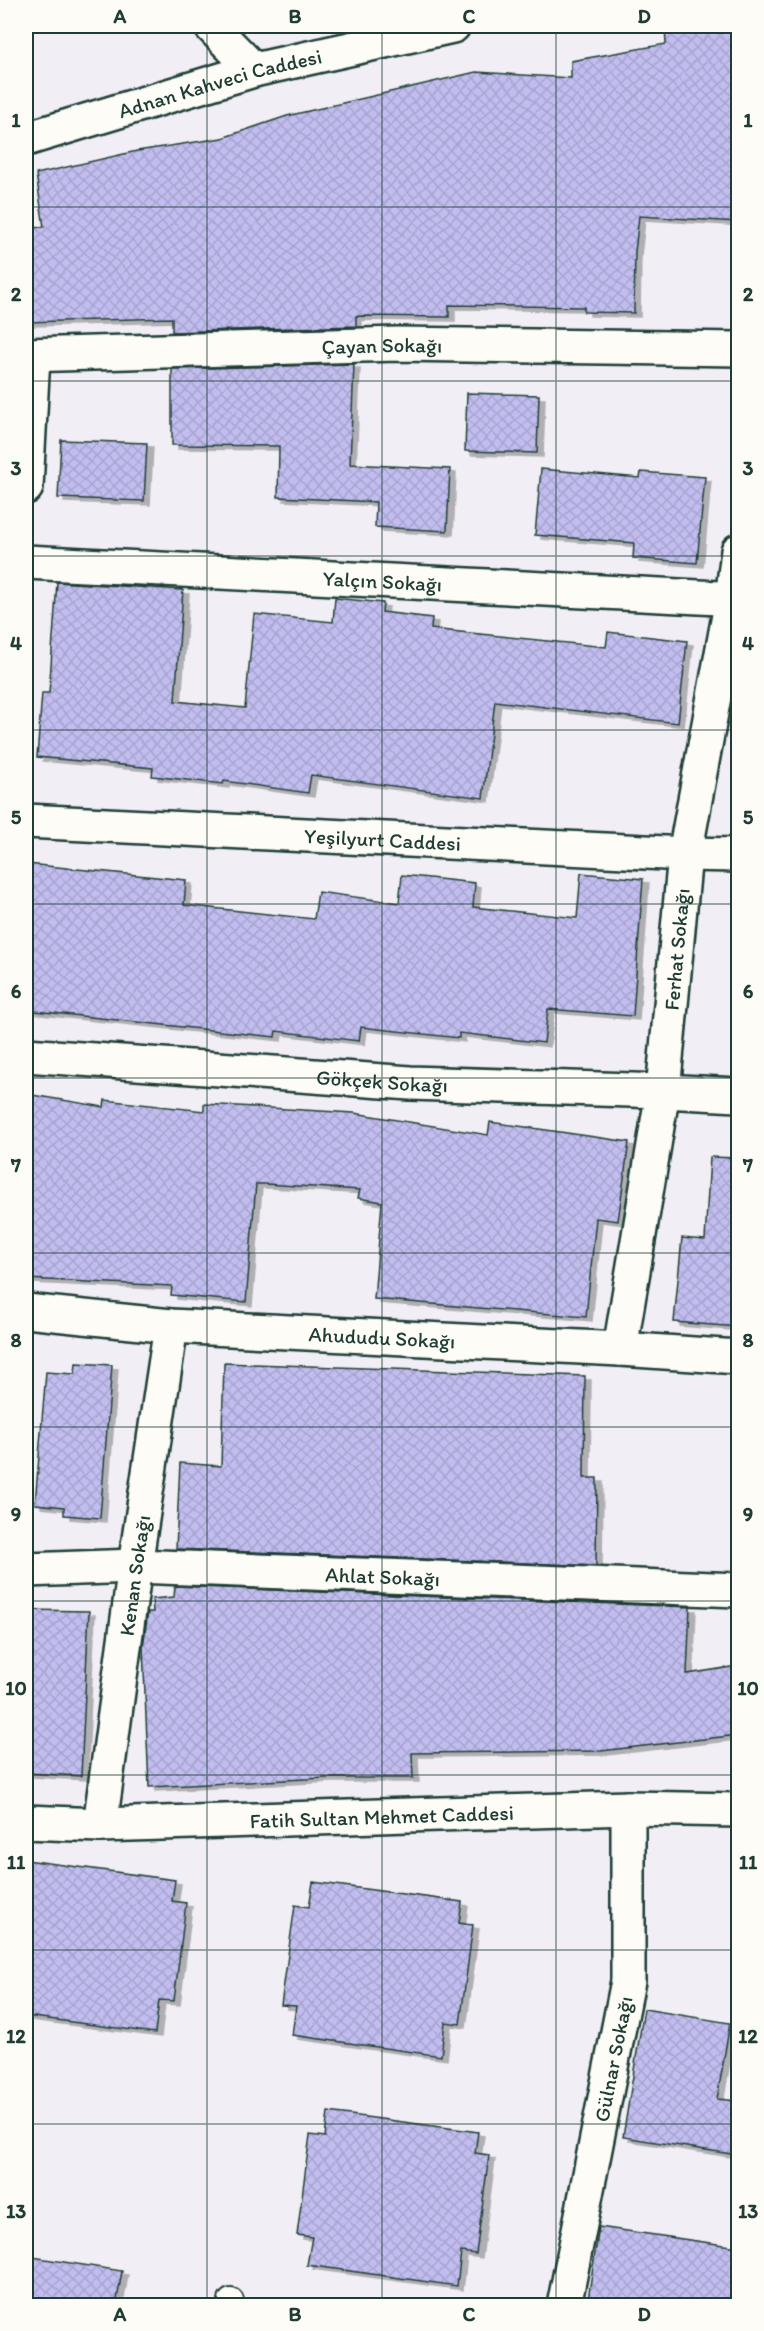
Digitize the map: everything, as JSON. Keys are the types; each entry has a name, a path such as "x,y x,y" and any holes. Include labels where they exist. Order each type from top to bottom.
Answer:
{"street":[{"path":"211,26 254,70"},
{"name":"Adnan Kahveci Caddesi","path":"26,139 254,70 453,26"},
{"name":"Çayan Sokağı","path":"29,355 397,344 738,349"},
{"path":"26,487 29,355"},
{"name":"Ferhat Sokağı","path":"620,1349 663,1091 685,854 735,599 738,552"},
{"name":"Yalçın Sokağı","path":"26,562 735,599"},
{"name":"Yeşilyurt Caddesi","path":"26,821 738,855"},
{"name":"Gökçek Sokağı","path":"26,1055 410,1083 738,1095"},
{"name":"Ahududu Sokağı","path":"26,1311 171,1326 738,1357"},
{"name":"Kenan Sokağı","path":"100,1825 135,1566 171,1326"},
{"name":"Ahlat Sokağı","path":"26,1570 135,1566 738,1590"},
{"name":"Fatih Sultan Mehmet Caddesi","path":"26,1822 100,1825 628,1808 738,1810"},
{"name":"Gülnar Sokağı","path":"564,2306 627,1981 628,1808"}],"building":[{"path":"665,26 738,26 738,222 639,216 635,252 634,313 584,312 584,307 449,305 449,317 356,316 356,326 172,332 172,318 26,322 26,228 44,227 36,174 137,151 222,138 287,116 476,72 571,78 571,61 666,44"},
{"path":"354,364 350,464 450,469 447,531 375,527 376,502 278,497 279,446 172,445 172,369"},
{"path":"467,393 539,395 537,453 465,451"},
{"path":"61,440 147,443 144,501 58,498"},
{"path":"541,469 640,478 641,472 705,477 697,563 633,558 634,543 535,535"},
{"path":"57,582 183,590 175,701 245,708 254,614 333,622 335,598 383,603 382,612 432,618 431,629 606,647 608,632 687,641 678,723 495,701 483,798 311,775 308,793 224,781 223,784 152,776 153,768 37,757 42,693 49,693"},
{"path":"27,864 186,880 184,905 314,919 318,892 399,903 402,875 475,883 473,907 577,918 581,873 643,879 633,1016 548,1009 544,1043 459,1033 459,1038 361,1027 359,1041 276,1031 275,1037 26,1010"},
{"path":"26,1094 104,1107 105,1100 204,1111 204,1104 354,1113 488,1135 490,1122 629,1142 618,1221 596,1218 586,1317 374,1299 382,1202 358,1198 360,1190 256,1184 246,1302 171,1295 172,1286 26,1279"},
{"path":"710,1157 738,1158 738,1327 674,1322 682,1238 705,1240"},
{"path":"76,1363 112,1365 100,1518 64,1515 64,1507 35,1504 46,1372 75,1374"},
{"path":"224,1363 585,1376 584,1478 597,1478 596,1566 176,1549 180,1463 221,1466"},
{"path":"175,1586 690,1607 687,1674 738,1666 738,1735 601,1751 412,1753 413,1778 326,1778 149,1787 143,1647 148,1612 153,1612 152,1599 174,1597"},
{"path":"26,1610 89,1611 81,1776 26,1773"},
{"path":"26,1860 175,1880 172,1901 186,1903 174,2001 159,2000 155,2033 26,2016"},
{"path":"313,1882 462,1902 459,1923 473,1925 460,2024 445,2022 441,2056 292,2035 296,2006 281,2005 295,1905 309,1907"},
{"path":"644,2009 730,2023 717,2099 738,2101 738,2155 623,2137"},
{"path":"328,2112 478,2132 475,2153 489,2155 476,2254 461,2252 457,2286 307,2265 312,2237 297,2235 310,2135 325,2137"},
{"path":"599,2227 738,2247 738,2306 587,2306"},
{"path":"26,2256 122,2271 116,2306 26,2306"}]}
